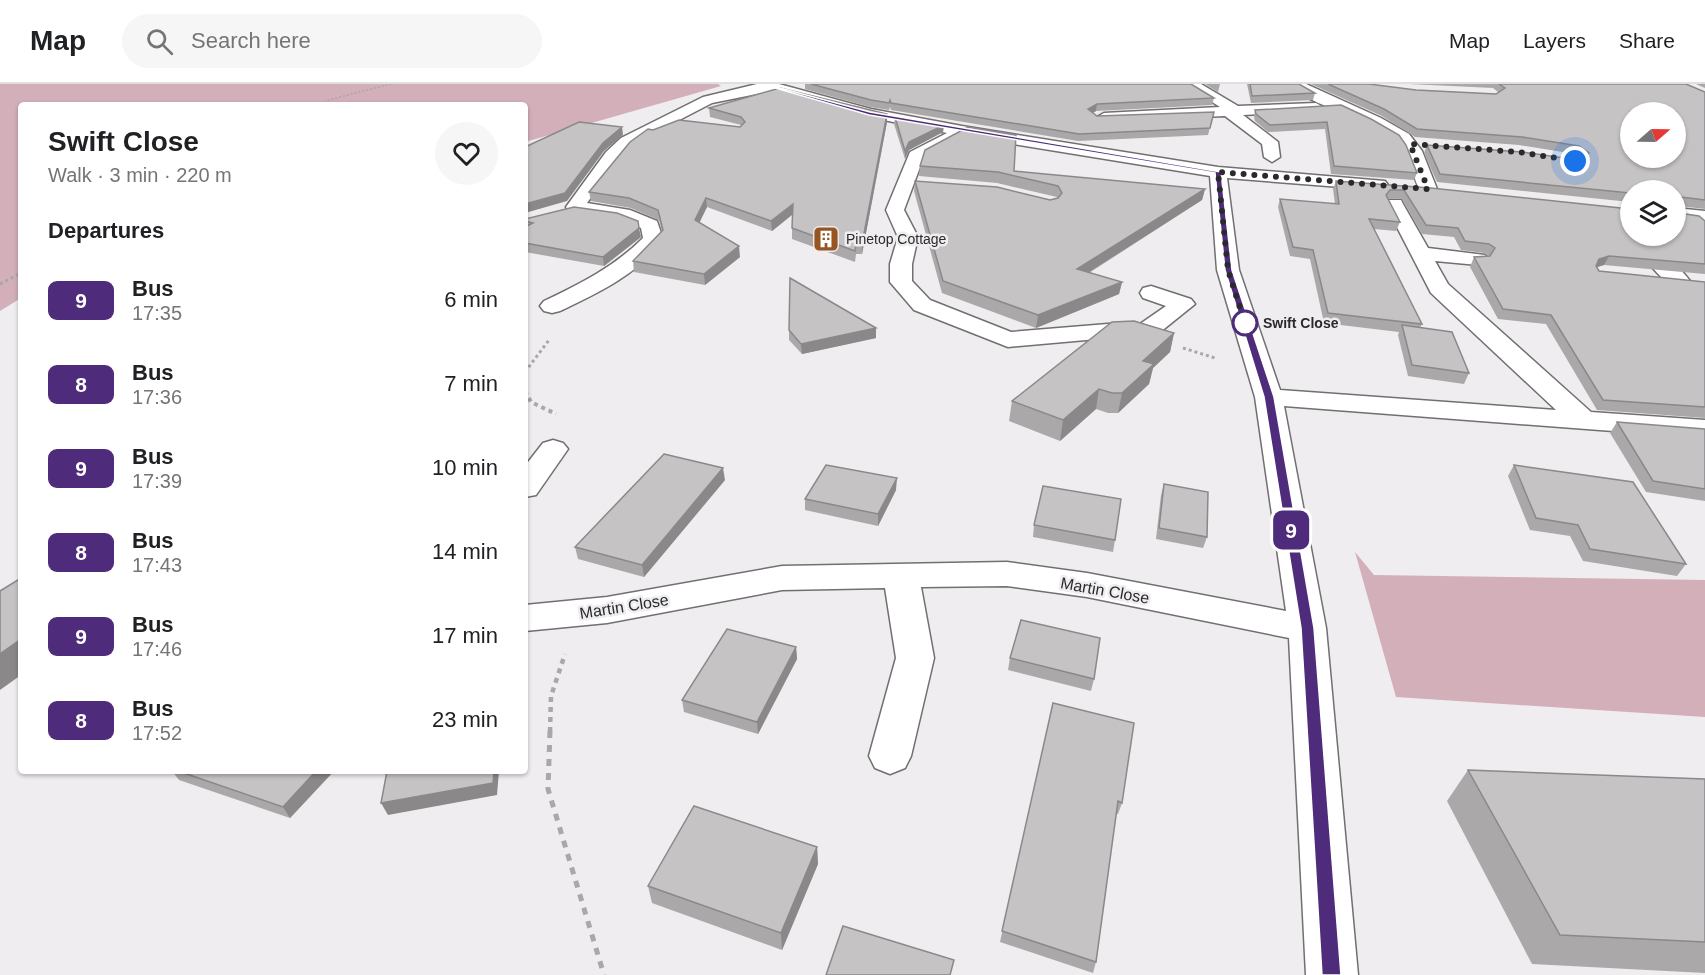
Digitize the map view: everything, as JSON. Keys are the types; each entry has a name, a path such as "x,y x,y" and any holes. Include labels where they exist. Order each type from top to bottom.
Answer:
{"street":[{"path":"1191,84 1230,110 1270,142 1272,157"},
{"path":"574,207 612,156 627,141 708,100 767,85 869,113 962,131 1218,172 1398,193 1434,190 1410,144 1380,123 1306,92 1296,84"},
{"path":"1096,117 1338,106"},
{"path":"670,119 702,123"},
{"path":"962,131 916,156 895,210 908,237 901,264 901,282 922,305 1008,340 1120,330 1145,332 1183,304 1151,293"},
{"path":"1410,144 1432,145"},
{"path":"1218,172 1228,270 1264,383 1307,628 1332,975"},
{"path":"905,183 927,184"},
{"path":"1398,193 1417,245 1439,288 1583,420"},
{"path":"552,306 601,283 633,262 653,239 650,225 623,214 574,207 555,212"},
{"path":"1686,215 1705,217"},
{"path":"1417,245 1479,259"},
{"path":"1650,268 1688,281"},
{"path":"1264,383 1583,420 1705,429"},
{"path":"528,484 553,448"},
{"name":"Martin Close","path":"528,618 607,610 782,578 1007,573 1087,585 1307,628"},
{"path":"890,756 915,658 901,576"}],"path":[{"path":"325,102 391,84"},
{"path":"0,284 18,275"},
{"path":"1145,332 1264,383"},
{"path":"578,613 551,696 548,789 604,975"}],"shaded area":[{"path":"0,84 718,84 721,86 528,141 528,102 18,102 18,300 0,311"},
{"path":"1355,552 1374,575 1705,580 1705,717 1396,697"}],"building":[{"path":"811,84 1191,84 1214,98 1097,104 1088,109 1097,116 1214,112 1210,128 1079,134 891,103 890,100 889,103 871,100"},
{"path":"1250,84 1299,84 1315,93 1252,96"},
{"path":"1328,84 1369,84 1416,90 1496,94 1505,88 1499,84 1686,84 1705,92 1705,200 1686,198 1686,180 1620,180 1620,192 1440,174 1427,145 1522,152 1578,160 1589,153 1579,146 1522,137 1417,129 1384,109"},
{"path":"780,88 887,114 862,244 856,243 855,251 792,228 793,204 771,221 706,198 695,220 739,246 704,274 633,261 663,230 658,210 629,198 589,192 630,142 648,129 653,130 679,120 740,127 745,122 741,117 709,108"},
{"path":"1341,105 1399,135 1406,145 1417,173 1334,166 1327,122 1270,125 1256,114 1255,110"},
{"path":"895,117 944,125 909,142 905,151"},
{"path":"579,122 622,127 603,143 565,193 528,203 528,146"},
{"path":"968,127 1016,135 1014,171 1205,189 1077,269 1122,282 1038,315 943,281 915,181 997,187 1050,200 1058,198 1062,193 1058,186 998,172 920,166 925,150"},
{"path":"1336,181 1431,188 1620,208 1620,246 1686,246 1686,214 1699,216 1705,221 1705,264 1609,256 1599,259 1596,266 1599,271 1705,282 1705,407 1603,400 1551,315 1503,309 1474,257 1490,256 1495,248 1489,244 1465,241 1458,228 1426,225 1404,190 1390,190 1386,195 1400,222 1369,219 1422,324 1328,313 1313,250 1293,247 1280,199 1339,204"},
{"path":"574,207 617,213 638,221 639,228 603,257 528,244 528,226 533,223 528,222 528,218"},
{"path":"790,278 876,328 801,344 789,330"},
{"path":"1134,321 1174,333 1143,361 1154,364 1122,393 1099,389 1063,420 1012,401 1112,322"},
{"path":"1402,325 1452,332 1469,373 1412,365"},
{"path":"1617,422 1705,429 1705,489 1653,481"},
{"path":"664,454 723,468 642,565 575,547"},
{"path":"826,465 897,478 878,514 805,499"},
{"path":"1514,465 1633,482 1686,564 1590,549 1578,525 1536,518"},
{"path":"1164,484 1208,492 1207,537 1159,528"},
{"path":"1043,486 1121,499 1115,540 1034,525"},
{"path":"18,580 18,641 0,654 0,591"},
{"path":"1021,620 1100,638 1094,679 1010,658"},
{"path":"727,629 796,647 757,722 682,700"},
{"path":"1053,703 1134,723 1122,803 1118,801 1096,962 1002,931"},
{"path":"1468,770 1705,779 1705,942 1560,935"},
{"path":"187,774 313,774 283,807"},
{"path":"386,774 494,774 493,783 381,803"},
{"path":"694,806 817,847 781,933 648,886"},
{"path":"843,926 954,960 950,975 826,975"}],"bus line":[{"name":"9","path":"764,84 869,113 962,131 1218,172 1228,270 1269,397 1307,628 1332,975"}],"place":[{"name":"Pinetop Cottage","path":"826,239"},
{"name":"Swift Close","path":"1245,323"}],"route":[{"path":"1245,323 1247,330 1228,270 1218,172 1428,189 1410,144 1519,152 1575,161"}]}
